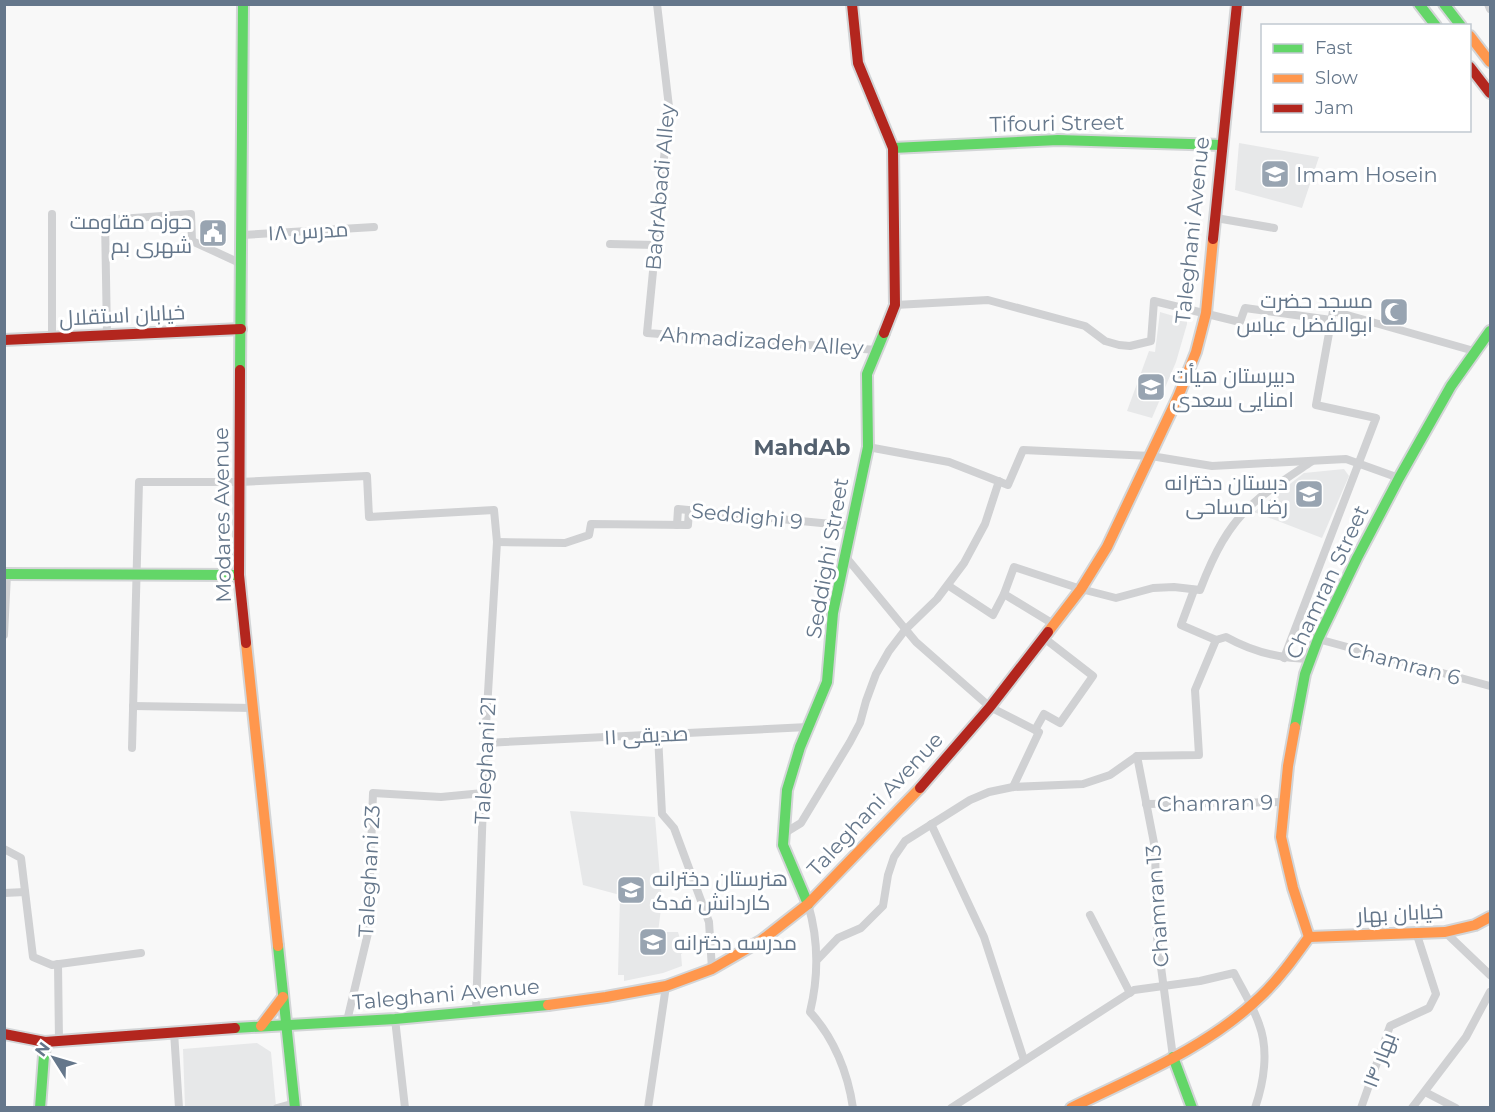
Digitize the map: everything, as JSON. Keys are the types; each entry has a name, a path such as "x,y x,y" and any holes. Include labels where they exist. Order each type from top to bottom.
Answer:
{"main road":[{"name":"Modares Avenue","path":"243,4 239,575 295,1105"},
{"name":"Seddighi Street","path":"808,904 783,845 787,790 800,747 827,682 833,613 868,447 867,374 895,305 893,148 858,63 852,4"},
{"name":"Taleghani Avenue","path":"4,1034 45,1042 286,1024 395,1019 606,997 666,986 712,969 762,940 808,904 904,806 990,707 1055,625 1107,547 1151,456 1196,352 1206,313 1237,4"},
{"path":"1419,4 1434,24"},
{"path":"1444,4 1459,24"},
{"path":"1471,37 1491,62"},
{"path":"1471,68 1491,93"},
{"name":"Tifouri Street","path":"893,148 1058,140 1222,145"},
{"name":"خیابان استقلال","path":"4,340 242,329"},
{"name":"Chamran Street","path":"1309,938 1293,888 1281,837 1287,766 1305,674 1318,639 1399,478 1451,386 1474,351 1491,331"},
{"path":"6,574 239,575"},
{"name":"خیابان بهار","path":"1309,938 1445,932 1475,925 1491,917"},
{"path":"1071,1107 1173,1057 1214,1034 1251,1006 1282,974 1309,938"},
{"path":"261,1026 283,997"},
{"path":"40,1107 45,1042"},
{"path":"1173,1057 1192,1107"}],"street":[{"name":"BadrAbadi Alley","path":"647,333 669,107 657,4"},
{"path":"1488,4 1491,9"},
{"path":"51,213 52,338"},
{"path":"107,335 105,220 186,213 191,217 192,241 242,264"},
{"path":"1216,218 1274,228"},
{"name":"مدرس ۱۸","path":"242,235 374,227"},
{"path":"610,244 656,245"},
{"path":"895,305 988,300 1084,326 1105,341 1130,346 1151,341 1154,301 1240,322 1245,308 1332,315 1474,351"},
{"path":"1284,658 1376,418 1316,405 1332,315"},
{"name":"Ahmadizadeh Alley","path":"647,333 877,350"},
{"path":"868,447 950,462 1008,485 1023,450 1151,456 1212,466 1346,459 1399,478"},
{"path":"1311,659 1284,658 1258,652 1226,637 1216,639 1181,625 1223,538 1256,501 1312,461"},
{"name":"Taleghani 21","path":"240,482 367,476 369,517 494,510 497,542 485,743 476,1012"},
{"path":"783,834 801,823 842,756 860,723 876,674 889,651 905,630 949,585 976,544 993,503 999,481"},
{"path":"132,748 139,482 240,482"},
{"name":"Seddighi 9","path":"677,525 678,509 852,526"},
{"path":"497,542 565,543 589,535 591,524 688,525 689,510"},
{"path":"845,556 916,642 990,707 1037,731"},
{"path":"949,585 993,615 1014,567 1081,589 1116,597 1153,588 1174,587 1197,590"},
{"path":"4,635 6,574"},
{"path":"1004,594 1055,625"},
{"path":"1013,787 1044,714 1060,723 1093,676 1044,638"},
{"path":"818,959 838,938 861,928 883,906 894,856 905,841 970,800 989,792 1013,787 1083,784 1110,775 1137,756 1198,755 1196,690 1216,639"},
{"name":"Chamran 6","path":"1318,639 1491,686"},
{"path":"134,706 253,708"},
{"name":"صدیقی ۱۱","path":"485,743 808,727"},
{"path":"658,735 662,813 674,828 709,922 712,969"},
{"name":"Chamran 13","path":"1137,756 1155,848 1157,937 1173,1057"},
{"name":"Taleghani 23","path":"347,1022 368,933 373,793 441,797 483,793"},
{"name":"Chamran 9","path":"1146,804 1284,802"},
{"path":"931,824 984,937 1024,1060"},
{"path":"4,849 21,858 33,957 52,965 141,953"},
{"path":"4,894 25,892"},
{"path":"808,904 815,927 818,959 815,991 810,1012 837,1053 850,1089 853,1107"},
{"path":"1090,915 1130,993"},
{"name":"بهار ۱۴","path":"1361,1107 1390,1026 1429,1008 1436,994 1416,932"},
{"path":"1445,932 1491,975"},
{"path":"58,964 58,1041"},
{"path":"951,1107 1080,1027 1134,990 1200,981 1234,973 1260,1025 1264,1047 1264,1069 1255,1107"},
{"path":"648,1107 666,986"},
{"path":"1412,1107 1466,1037 1491,992"},
{"path":"395,1019 405,1107"},
{"path":"174,1032 179,1107"},
{"path":"1425,1092 1456,1107"},
{"path":"277,1107 295,1105"}],"shaded area":[{"name":"Imam Hosein","path":"1239,143 1319,157 1302,208 1235,190"},
{"name":"دبیرستان هیأت امنایی سعدی","path":"1160,312 1187,320 1187,324 1176,362 1152,418 1127,411 1149,351 1155,352"},
{"name":"دبستان دخترانه رضا مساحی","path":"1344,469 1349,476 1322,538 1254,512 1304,473"},
{"name":"هنرستان دخترانه کاردانش فدک","path":"570,811 655,817 662,901 658,932 678,932 684,952 681,954 682,966 663,973 624,981 624,975 618,975 620,895 583,885"},
{"path":"257,1043 271,1052 276,1106 185,1107 183,1049"}],"traffic: fast":[{"path":"240,370 243,4"},
{"path":"1419,4 1434,24"},
{"path":"1444,4 1459,24"},
{"path":"893,148 1058,140 1222,145"},
{"path":"1295,727 1305,674 1318,639 1357,558 1451,386 1490,331"},
{"path":"808,904 783,845 787,790 800,747 827,682 833,613 868,447 867,374 884,333"},
{"path":"4,574 239,575"},
{"path":"278,946 295,1108"},
{"path":"235,1028 395,1019 548,1005"},
{"path":"40,1108 45,1042"},
{"path":"1173,1057 1192,1108"}],"traffic: slow":[{"path":"1471,37 1490,62"},
{"path":"1048,632 1081,589 1107,547 1178,397 1196,352 1206,313 1213,239"},
{"path":"246,643 278,946"},
{"path":"1071,1108 1170,1060 1217,1031 1267,990 1309,937 1293,888 1281,837 1288,766 1295,727"},
{"path":"548,1005 666,986 712,969 762,940 808,904 920,788"},
{"path":"1309,937 1445,932 1475,925 1490,917"},
{"path":"261,1026 283,997"}],"traffic: jam":[{"path":"852,4 858,63 893,148 895,305 884,333"},
{"path":"1213,239 1237,4"},
{"path":"1471,68 1490,93"},
{"path":"4,340 241,329"},
{"path":"240,370 239,575 246,643"},
{"path":"920,788 990,707 1048,632"},
{"path":"4,1034 45,1042 235,1028"}],"place":[{"name":"Imam Hosein","path":"1275,174"},
{"name":"حوزه مقاومت شهری بم","path":"213,233"},
{"name":"مسجد حضرت ابوالفضل عباس","path":"1394,312"},
{"name":"دبیرستان هیأت امنایی سعدی","path":"1151,387"},
{"name":"دبستان دخترانه رضا مساحی","path":"1309,494"},
{"name":"هنرستان دخترانه کاردانش فدک","path":"631,890"},
{"name":"مدرسه دخترانه","path":"653,942"}],"district":[{"name":"MahdAb","path":"802,447"}]}
